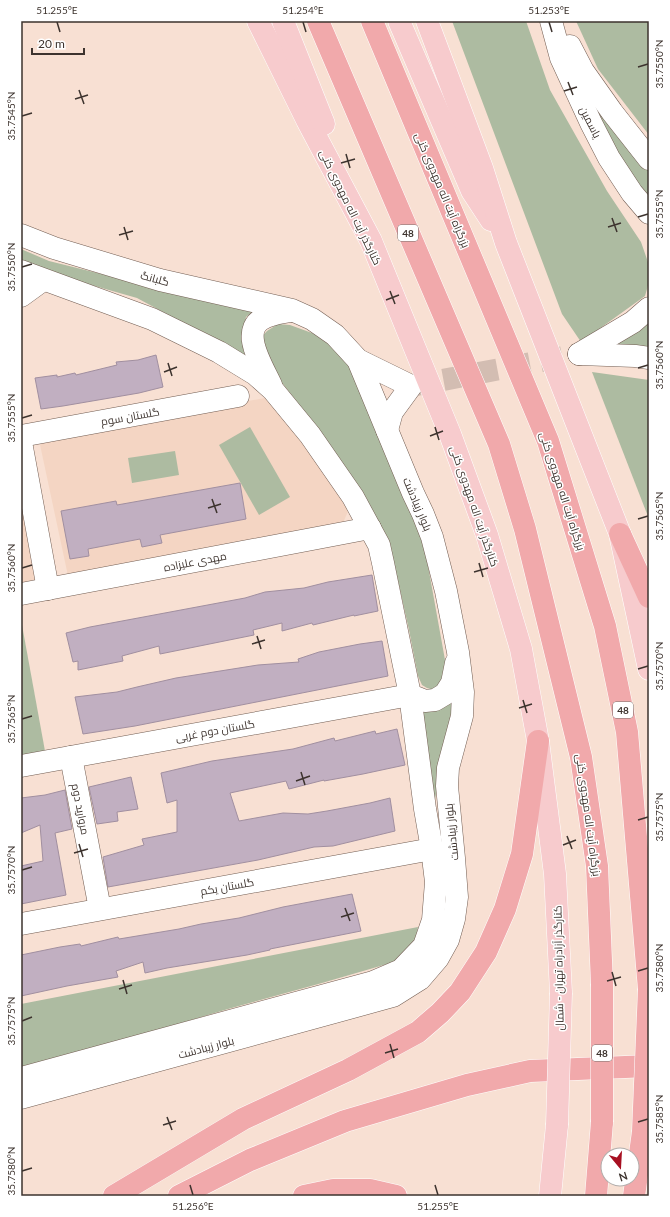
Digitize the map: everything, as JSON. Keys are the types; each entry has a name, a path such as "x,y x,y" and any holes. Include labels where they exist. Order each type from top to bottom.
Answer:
{"highway":[{"name":"بزرگراه آیت اله مهدوی کنی","path":"318,21 499,444 524,529 581,756 598,866 602,984 602,1122 596,1196"},
{"name":"بزرگراه آیت اله مهدوی کنی","path":"372,21 548,441 605,626 627,732 649,989"},
{"path":"620,534 649,597"},
{"path":"114,1196 243,1119 348,1070 418,1032 440,1013 460,992 486,952 505,909 522,854 538,741"},
{"name":"48","path":"634,1196 643,1132 649,989"},
{"path":"179,1196 250,1160 345,1120 467,1085 530,1070 649,1066"},
{"path":"304,1196 333,1190 370,1190 396,1196"}],"main road":[{"name":"کنارگذر آیت اله مهدوی کنی","path":"258,21 307,120 371,241 450,434 487,535 521,648 538,741"},
{"path":"283,21 371,241"},
{"path":"399,21 472,191 506,243"},
{"path":"427,21 482,168 506,243 620,534 649,669"},
{"name":"کنارگذر آزادراه تهران - شمال","path":"538,741 555,874 561,993 557,1125 550,1196"}],"street":[{"name":"یاسمین","path":"551,21 561,58 591,123 613,164 632,192 649,213"},
{"name":"یاسمین","path":"557,21 583,71 612,112 649,159"},
{"name":"گلبانگ","path":"21,235 54,248 160,280 292,310"},
{"path":"21,271 152,319 219,352 255,374 273,390"},
{"path":"21,296 43,280"},
{"path":"649,308 633,322 579,354 649,358"},
{"name":"بلوار زیبادشت","path":"21,1098 393,996 420,979 438,958 448,940 454,919 457,897 447,786 448,768 462,716 463,692 458,652 446,591 432,537 358,360 335,335 312,319 292,310"},
{"path":"273,390 253,345 252,334 256,323 264,317 292,310"},
{"path":"358,360 411,386 392,412 387,430"},
{"name":"بلوار زیبادشت","path":"21,1078 373,982 401,970 424,946 433,920 436,882 410,695 379,545 353,497 310,435 273,390"},
{"name":"گلستان سوم","path":"21,436 238,396"},
{"path":"21,442 48,589"},
{"name":"مهدی علیزاده","path":"21,594 370,528"},
{"path":"410,695 425,700 435,700 446,694 452,683 458,652"},
{"name":"گلستان دوم غربی","path":"21,766 410,695"},
{"name":"مروارید دوم","path":"71,757 100,909"},
{"name":"گلستان یکم","path":"21,924 432,849"}],"shaded area":[{"path":"270,397 349,509 343,523 68,576 39,440"},
{"path":"21,500 35,580 21,583"}],"green space":[{"path":"452,21 526,21 550,90 607,191 641,242 649,265 649,282 645,296 581,342 562,314"},
{"path":"576,21 649,21 649,135 598,69"},
{"path":"562,44 649,166 649,206 630,183"},
{"path":"21,249 49,261 186,295 256,309 246,317 241,339 248,358 137,298 49,273 21,261"},
{"path":"649,315 649,352 618,347 614,341"},
{"path":"278,324 290,325 323,337 349,363 423,538 447,671 446,679 434,690 422,685 418,676 389,541 318,430 280,380 259,340 267,331"},
{"path":"592,372 649,380 649,519"},
{"path":"250,427 290,497 259,515 219,445"},
{"path":"175,451 179,475 132,483 128,458"},
{"path":"21,625 47,762 21,768"},
{"path":"454,697 434,805 416,703"},
{"path":"418,927 416,938 394,962 228,1009 21,1071 21,1004"}],"building":[{"path":"156,355 163,387 139,393 41,409 35,378 57,375 57,377 75,373 76,375 117,365 116,362 138,360"},
{"path":"240,483 246,519 160,535 162,543 142,547 140,539 88,549 89,556 70,559 61,511 116,501 117,505"},
{"path":"372,575 378,611 313,625 312,623 282,631 282,623 253,630 254,635 160,654 159,646 122,656 123,661 78,670 78,661 73,662 66,633 90,627 245,598 265,592 304,588 328,582"},
{"path":"382,641 388,676 135,726 83,734 75,697 117,692 176,678 258,665 299,662 298,659 319,652"},
{"path":"397,729 405,765 363,774 324,780 289,789 286,781 230,793 239,821 283,813 308,814 390,798 395,831 333,846 314,847 258,860 108,887 103,857 144,845 142,839 177,832 177,800 167,803 161,773 212,761 293,749 334,738 335,741 375,731 376,734"},
{"path":"131,777 138,809 117,812 118,821 97,824 89,787"},
{"path":"65,790 72,829 55,833 66,895 21,904 21,866 43,861 40,825 21,833 21,798 45,795"},
{"path":"352,894 361,931 247,955 145,973 143,962 116,971 118,977 21,996 21,955 80,944 81,946 118,937 119,939 239,918 283,907"}],"tunnel":[{"path":"411,386 579,354"}]}
